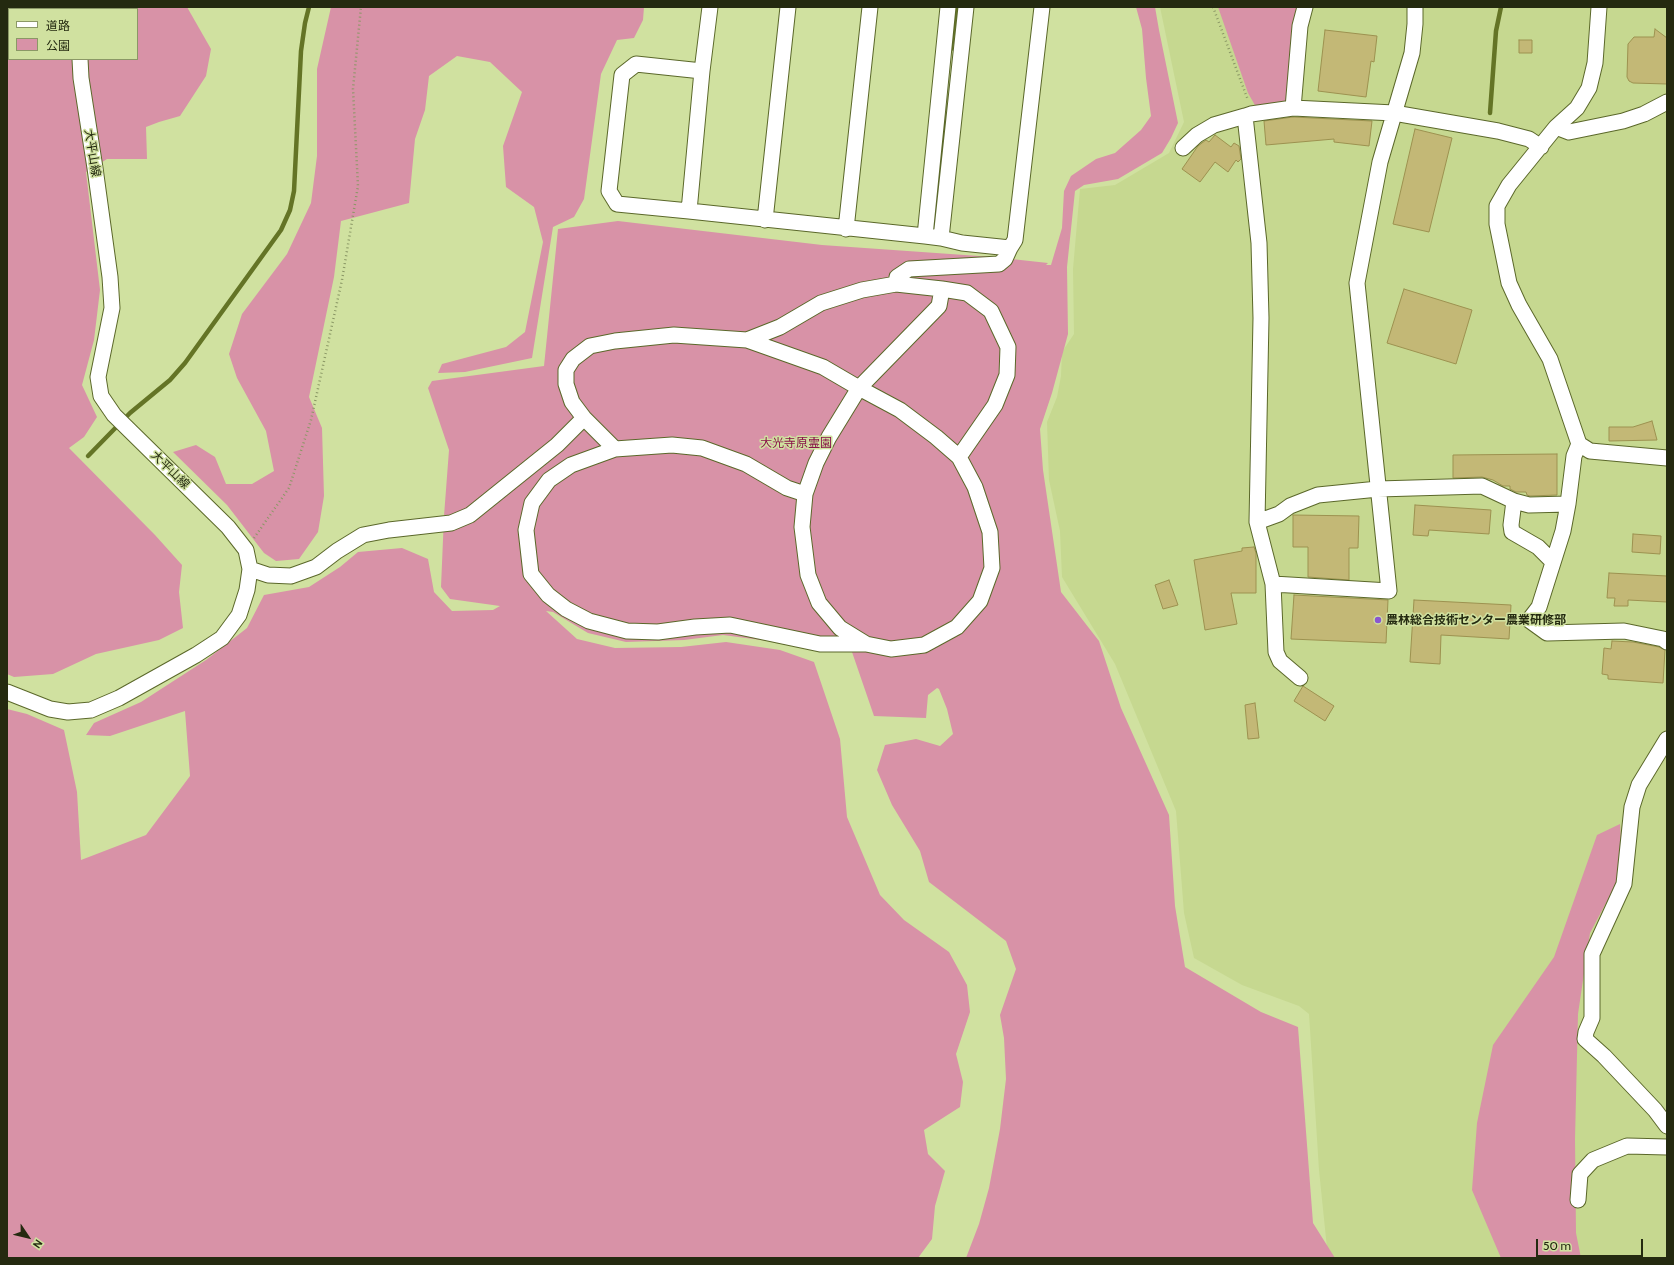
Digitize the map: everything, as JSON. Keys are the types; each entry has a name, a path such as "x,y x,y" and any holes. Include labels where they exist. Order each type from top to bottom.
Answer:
{"street":[{"path":"689,211 702,72 710,7"},
{"path":"765,220 788,7"},
{"path":"846,228 870,7"},
{"path":"925,236 948,7"},
{"path":"941,238 966,7"},
{"path":"896,284 897,277 909,269 999,264 1006,259 1015,240 1042,7"},
{"path":"1293,108 1300,26 1305,7"},
{"path":"1273,584 1389,591 1357,283 1380,162 1412,53 1415,7"},
{"path":"1599,7 1595,63 1589,88 1577,108 1556,127 1509,185 1497,206 1497,224 1509,283 1519,305 1550,359 1579,444 1590,451 1667,458"},
{"name":"大平山線","path":"7,692 50,709 68,712 92,710 119,698 196,656 222,638 239,615 247,590 250,569 246,550 228,527 114,415 101,396 98,377 112,308 110,277 95,168 80,78 80,60"},
{"path":"702,72 636,64 622,75 609,191 616,204 925,236 962,243 1010,248"},
{"path":"1556,127 1569,132 1623,122 1644,114 1667,102"},
{"path":"1183,148 1197,135 1214,125 1248,115 1293,108 1394,113 1498,131 1529,139 1541,147"},
{"path":"1248,115 1259,243 1261,318 1257,522 1273,584 1276,652 1280,661 1300,678"},
{"path":"747,340 780,326 821,303 862,290 896,284 967,293 991,311 1008,347 1007,375 995,405 959,457"},
{"path":"866,644 840,628 819,603 808,575 802,526 805,494 816,463 829,437 859,388 939,306 942,289"},
{"path":"615,449 584,418 572,402 566,384 566,370 573,359 590,346 615,341 674,335 747,340 823,367 900,410 936,436 959,457 974,487 990,532 992,568 980,601 957,627 924,646 891,649 866,644 820,644 730,625 695,627 658,632 627,631 589,621 566,609 548,595 531,574 526,530 532,503 549,480 571,465 615,449 672,445 702,448 746,464 787,488 805,494"},
{"path":"250,569 268,575 291,576 316,567 337,551 363,535 389,530 451,523 470,515 557,444 584,418"},
{"path":"1579,444 1574,456 1563,531 1539,607 1529,620 1547,633 1624,631 1663,639 1667,642"},
{"path":"1257,522 1279,514 1290,506 1318,495 1378,489 1482,486 1514,501 1529,505 1568,504"},
{"path":"1514,501 1511,525 1512,532 1538,547 1552,562"},
{"path":"1667,739 1639,785 1632,807 1624,884 1592,954 1592,1018 1585,1039 1604,1056 1655,1110 1667,1126"},
{"path":"1578,1200 1580,1174 1593,1160 1627,1146 1667,1147"}],"path":[{"path":"246,550 289,488 311,420 342,280 358,186 352,89 361,7"},
{"path":"1213,7 1248,99 1248,115"}],"shaded area":[{"name":"農林総合技術センター農業研修部","path":"1160,7 1667,7 1667,1258 1328,1258 1319,1170 1309,1014 1299,1006 1242,985 1194,958 1184,913 1176,811 1115,664 1062,577 1060,531 1049,480 1047,422 1057,397 1061,376 1062,352 1074,334 1073,269 1080,189 1115,185 1169,153 1184,122"}],"green space":[{"path":"7,7 187,7 211,49 206,76 180,116 146,127 147,159 107,159 86,172 100,290 94,340 82,385 97,417 84,437 69,448 155,535 182,565 179,592 183,628 159,640 96,654 53,674 14,677 7,674"},
{"path":"331,7 644,7 643,20 634,38 617,40 601,74 584,199 574,217 553,227 532,358 465,372 438,373 442,364 506,347 525,332 543,242 534,207 506,187 503,146 522,92 490,62 457,56 429,76 425,110 415,139 409,203 341,221 334,277 309,397 322,428 324,496 318,532 299,559 276,561 264,553 227,505 173,452 196,445 215,457 226,484 252,484 274,471 266,431 237,378 229,354 242,314 287,254 311,203 317,156 317,69"},
{"name":"大光寺原霊園","path":"1136,7 1155,7 1178,123 1162,153 1118,179 1084,185 1075,191 1067,267 1068,334 1052,393 1040,429 1043,470 1061,592 1099,641 1121,708 1169,815 1175,906 1185,967 1261,1012 1298,1027 1313,1223 1335,1258 966,1258 979,1224 989,1188 1000,1129 1006,1079 1004,1038 1000,1015 1016,969 1006,941 929,882 920,851 892,805 877,770 885,745 916,739 940,746 953,734 947,709 939,689 937,688 928,695 926,718 874,716 852,652 723,635 684,640 626,642 588,633 553,612 546,611 577,639 615,648 681,647 726,642 780,650 814,662 840,739 847,817 880,895 904,920 949,952 967,985 970,1012 956,1054 963,1082 960,1107 924,1130 928,1154 945,1171 935,1206 932,1239 918,1258 7,1258 7,709 27,714 64,730 77,792 81,860 146,835 190,776 185,711 110,736 86,735 94,723 141,702 206,660 247,628 264,595 309,587 340,567 358,552 402,548 428,559 434,592 452,611 493,610 500,606 450,599 441,587 449,450 428,388 432,381 544,366 558,229 618,221 822,245 993,257 1048,263 1046,265 1051,265 1062,228 1064,191 1071,176 1096,159 1115,153 1141,130 1151,116 1142,29"},
{"path":"1218,7 1301,7 1289,97 1286,103 1256,107 1248,93"},
{"path":"1620,824 1623,871 1590,933 1578,1014 1575,1139 1576,1233 1581,1258 1501,1258 1472,1190 1477,1123 1493,1045 1554,957 1597,835"}],"building":[{"path":"1655,29 1667,38 1667,84 1633,83 1629,81 1627,77 1628,44 1634,37 1654,37"},
{"path":"1325,30 1377,36 1374,62 1371,61 1366,97 1318,91"},
{"path":"1519,40 1532,40 1532,53 1519,53"},
{"path":"1293,117 1372,121 1369,146 1334,142 1334,139 1266,145 1264,121"},
{"path":"1415,129 1452,138 1429,232 1393,224"},
{"path":"1215,135 1231,147 1234,143 1239,146 1241,159 1238,162 1236,160 1228,172 1215,162 1200,182 1182,169 1198,146 1206,140 1209,142"},
{"path":"1404,289 1472,310 1456,364 1387,343"},
{"path":"1652,421 1657,440 1609,441 1609,427 1633,427"},
{"path":"1557,454 1557,495 1530,496 1527,495 1526,492 1516,492 1510,489 1510,486 1503,486 1493,480 1482,477 1453,478 1453,455"},
{"path":"1415,505 1491,510 1489,534 1429,530 1428,536 1413,535"},
{"path":"1293,515 1359,516 1358,548 1349,548 1349,580 1308,577 1308,547 1293,547"},
{"path":"1633,534 1661,536 1660,554 1632,552"},
{"path":"1254,547 1256,553 1256,593 1231,593 1237,624 1205,630 1194,560 1242,551 1242,548"},
{"path":"1609,573 1667,576 1667,602 1628,600 1628,606 1614,606 1615,598 1607,598"},
{"path":"1169,580 1178,605 1163,609 1155,585"},
{"path":"1294,595 1388,600 1386,643 1291,639"},
{"path":"1414,600 1511,605 1509,639 1441,635 1440,664 1410,662"},
{"path":"1612,641 1633,642 1659,647 1665,650 1663,683 1608,679 1608,675 1602,674 1604,648 1611,649"},
{"path":"1303,686 1334,706 1325,721 1294,701"},
{"path":"1255,703 1259,738 1248,739 1245,705"}],"waterway":[{"path":"88,456 130,413 170,380 185,363 281,230 290,210 294,191 301,51 309,7"},
{"path":"951,49 956,7"},
{"path":"1490,113 1496,31 1501,7"}],"place":[{"name":"農林総合技術センター農業研修部","path":"1378,620"}]}
